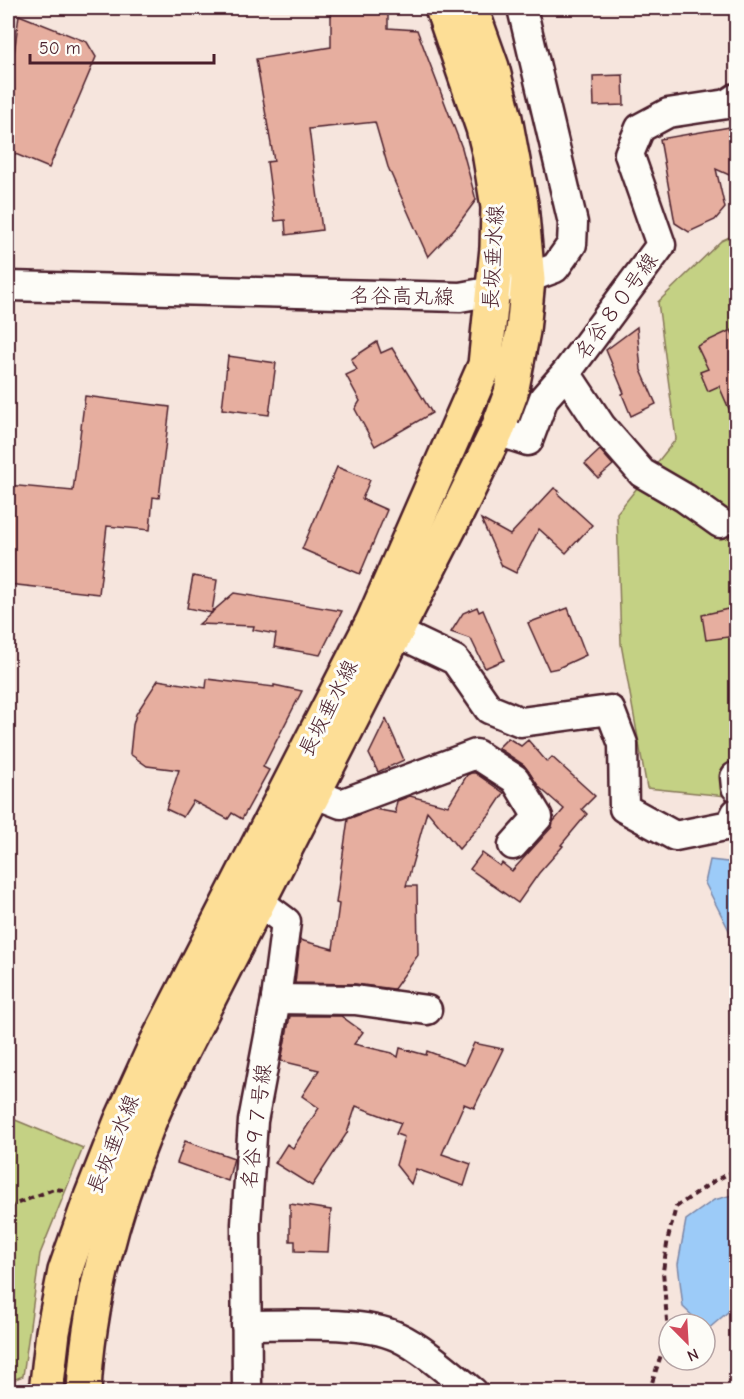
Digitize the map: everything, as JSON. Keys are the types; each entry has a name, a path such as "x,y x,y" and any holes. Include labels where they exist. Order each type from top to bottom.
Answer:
{"main road":[{"name":"長坂垂水線","path":"84,1392 90,1337 101,1274 119,1202 146,1129 247,895 373,621 485,365 493,291 498,207 489,152 442,8"},
{"name":"長坂垂水線","path":"46,1392 53,1332 65,1272 121,1121 156,1044 247,895 313,793 497,431 511,393 526,312 528,280 521,204 505,118 492,67 471,8"}],"street":[{"name":"名谷高丸線","path":"8,286 460,297 493,291 528,280 555,268 572,244 573,223 522,8"},
{"name":"名谷８０号線","path":"497,431 528,441 544,398 566,373 660,245 629,154 640,128 668,113 727,104 736,98"},
{"path":"566,373 601,426 642,473 685,498 720,523"},
{"path":"396,632 454,660 489,708 521,722 610,710 623,744 624,808 675,836 730,825 736,813"},
{"path":"313,793 341,804 476,754 515,779 538,817 513,845"},
{"name":"名谷９７号線","path":"246,1392 246,1224 253,1121 276,999 286,922 247,895"},
{"path":"276,999 355,1000 427,1010"},
{"path":"246,1325 363,1328 398,1336 473,1392"}],"path":[{"path":"649,1392 668,1333 663,1271 676,1207 714,1181 736,1170"},
{"path":"8,1207 54,1189 73,1191"},
{"path":"8,1231 8,1243"}],"green space":[{"path":"736,234 736,797 647,788 621,644 617,513 676,439 658,302 721,241"},
{"path":"8,1117 83,1148 40,1254 23,1376 8,1382"}],"water":[{"path":"710,860 736,863 736,944 705,883"},
{"path":"736,1194 736,1305 717,1321 717,1312 688,1312 683,1307 678,1264 686,1220 714,1200"}],"building":[{"path":"331,8 388,8 388,28 417,30 462,148 476,200 456,227 428,257 388,167 375,122 309,129 322,230 286,235 285,220 275,221 267,162 274,161 256,59 331,47"},
{"path":"19,15 87,42 96,57 49,168 8,151 8,101"},
{"path":"623,75 624,105 594,106 593,76"},
{"path":"736,126 736,178 716,169 725,208 715,220 689,232 675,223 660,139"},
{"path":"637,327 641,370 656,404 631,416 606,350"},
{"path":"731,330 736,342 736,425 719,386 708,391 700,372 708,369 697,346"},
{"path":"377,342 381,353 392,348 432,413 375,446 355,409 360,401 346,375 357,370 351,359"},
{"path":"228,356 276,363 269,415 222,409"},
{"path":"85,396 170,407 159,498 153,497 150,530 107,526 99,594 8,584 8,485 73,491"},
{"path":"600,450 613,465 598,478 585,464"},
{"path":"337,467 370,480 362,499 387,510 360,574 302,549"},
{"path":"554,488 592,525 566,553 539,529 516,573 502,566 481,519 510,535"},
{"path":"193,576 217,580 212,612 234,593 342,611 320,655 274,647 276,634 253,630 254,626 199,624 212,613 187,608"},
{"path":"477,607 479,612 483,610 504,660 485,668 471,639 451,632 463,613"},
{"path":"568,608 586,655 549,670 528,623"},
{"path":"728,609 730,616 736,615 736,636 706,640 702,615"},
{"path":"207,679 274,687 274,685 302,691 263,767 269,770 242,819 232,813 228,819 193,801 183,817 166,809 179,770 147,766 130,754 136,714 158,680 206,688"},
{"path":"386,719 404,760 378,772 369,754"},
{"path":"508,738 521,746 528,740 547,762 552,757 595,796 582,809 587,814 518,903 470,869 482,853 500,866 502,863 512,871 552,827 553,822 564,809 539,787 524,765 498,748"},
{"path":"475,773 504,793 490,814 459,849 427,811 406,886 417,886 418,955 394,989 355,984 295,983 300,940 333,949 339,904 336,903 348,819 374,809 396,813 397,801 410,796 448,806 467,775"},
{"path":"290,1016 341,1016 363,1032 354,1044 392,1053 398,1057 400,1048 426,1055 427,1051 464,1065 474,1043 503,1049 474,1108 464,1104 442,1154 471,1164 464,1186 416,1169 411,1184 396,1165 404,1137 396,1134 401,1123 356,1106 347,1133 312,1186 275,1163 287,1144 293,1148 319,1108 302,1096 319,1070 281,1061"},
{"path":"185,1141 234,1158 228,1181 177,1163"},
{"path":"290,1204 331,1210 328,1252 295,1251 295,1241 290,1241"}]}
